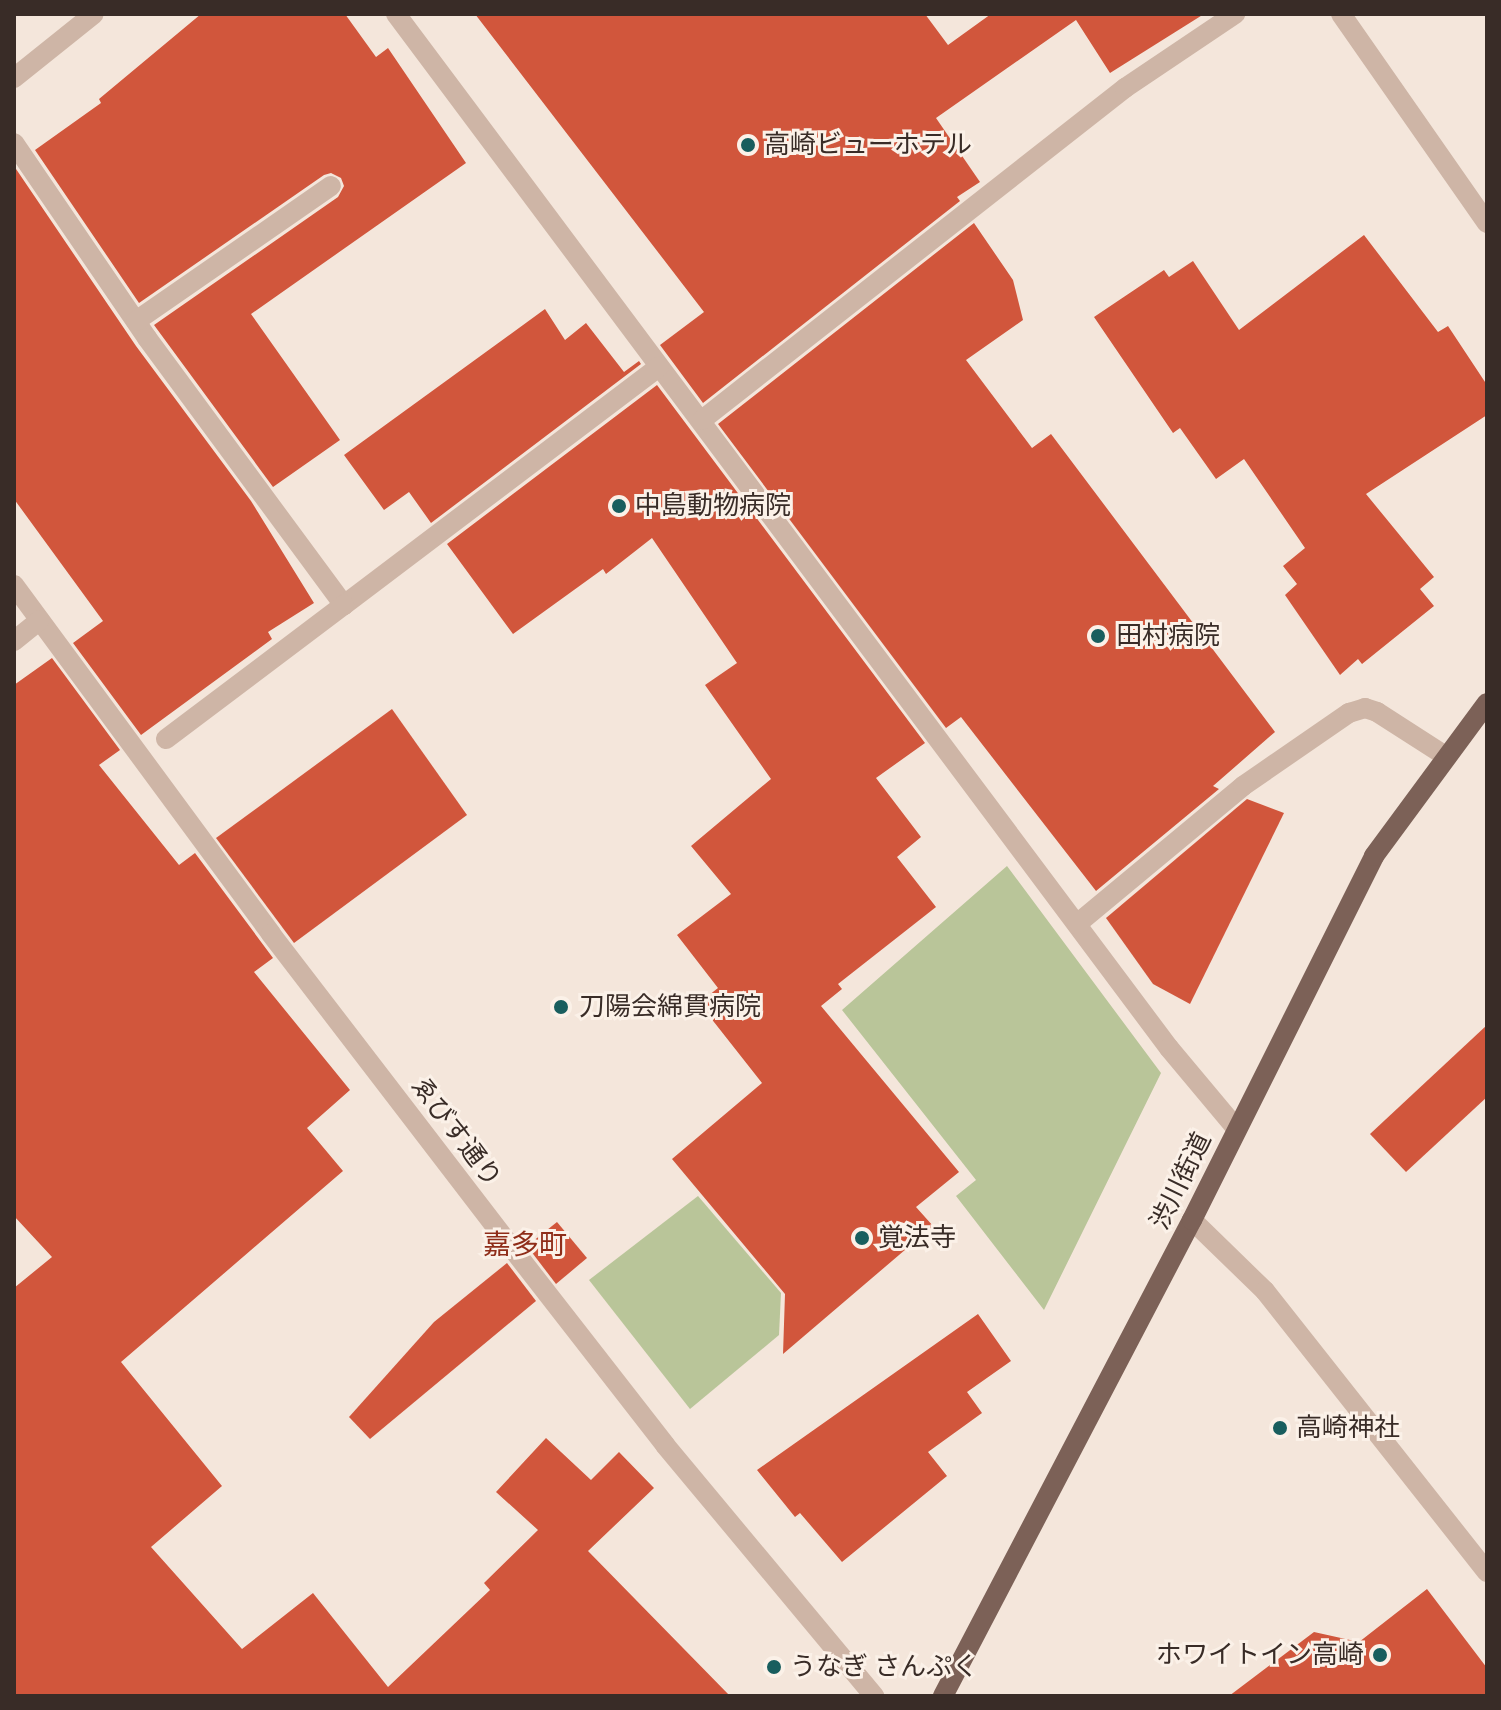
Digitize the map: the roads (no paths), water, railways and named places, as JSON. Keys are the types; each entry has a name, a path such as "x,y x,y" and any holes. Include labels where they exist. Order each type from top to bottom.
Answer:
{"main road":[{"name":"渋川街道","path":"943,1696 1192,1220 1374,856 1487,703"}],"street":[{"path":"14,78 94,14"},
{"path":"396,14 1169,1048 1236,1128"},
{"path":"702,420 1125,88 1235,14"},
{"path":"1341,14 1487,223"},
{"path":"14,143 136,321 344,605"},
{"path":"136,321 331,186"},
{"path":"166,739 659,367"},
{"name":"ゑびす通り","path":"14,585 271,934 508,1243 665,1445 874,1696"},
{"path":"14,641 40,620"},
{"path":"1077,924 1243,786 1349,713 1365,708 1377,712 1447,757"},
{"path":"1192,1220 1265,1291 1487,1572"}],"place":[{"name":"高崎ビューホテル","path":"748,145"},
{"name":"中島動物病院","path":"619,506"},
{"name":"田村病院","path":"1098,636"},
{"name":"刀陽会綿貫病院","path":"561,1007"},
{"name":"覚法寺","path":"862,1238"},
{"name":"高崎神社","path":"1280,1428"},
{"name":"ホワイトイン高崎","path":"1380,1655"},
{"name":"うなぎ さんぷく","path":"774,1667"}],"district":[{"name":"嘉多町","path":"525,1245"}]}
